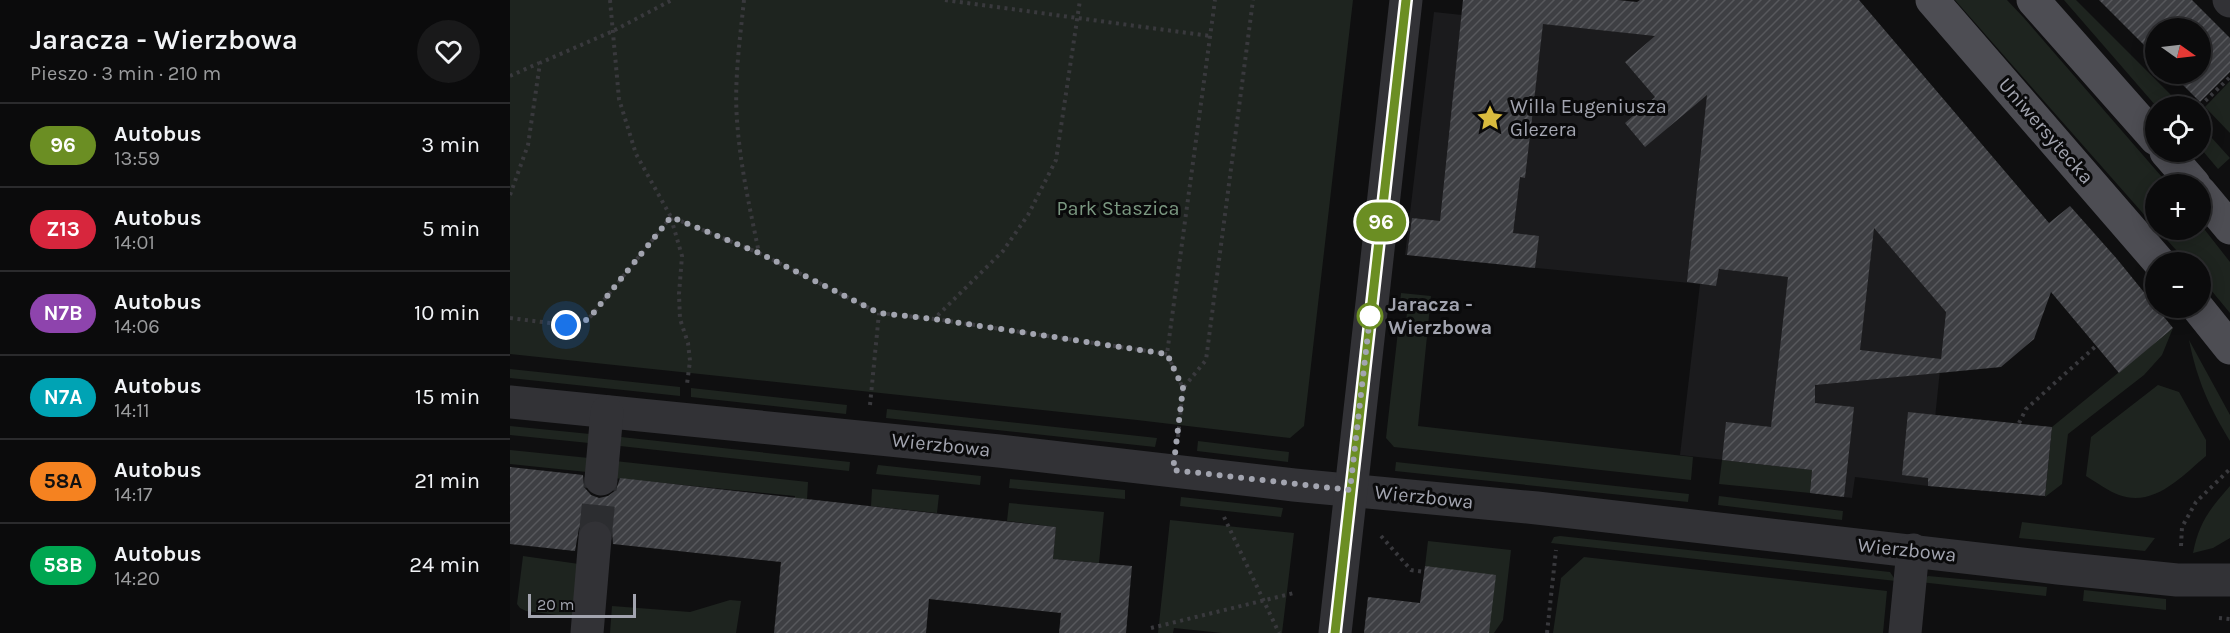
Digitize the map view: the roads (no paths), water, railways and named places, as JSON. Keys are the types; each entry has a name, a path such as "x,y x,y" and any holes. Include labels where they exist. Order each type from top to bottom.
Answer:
{"main road":[{"name":"Uniwersytecka","path":"1932,0 2150,252"},
{"path":"2033,0 2145,127"},
{"path":"2175,162 2185,174"},
{"path":"2211,205 2230,228"},
{"path":"2206,318 2230,348"}],"street":[{"path":"1335,633 1406,0"},
{"name":"Wierzbowa","path":"510,402 1537,508 2177,580 2230,580"},
{"path":"601,479 607,412"},
{"path":"586,633 596,538"},
{"path":"1905,633 1913,550"}],"tunnel":[{"path":"595,538 601,479"}],"place":[{"name":"Willa Eugeniusza Glezera","path":"1490,118"},
{"name":"Jaracza - Wierzbowa","path":"1370,316"}],"park label":[{"name":"Park Staszica","path":"1118,208"}]}
